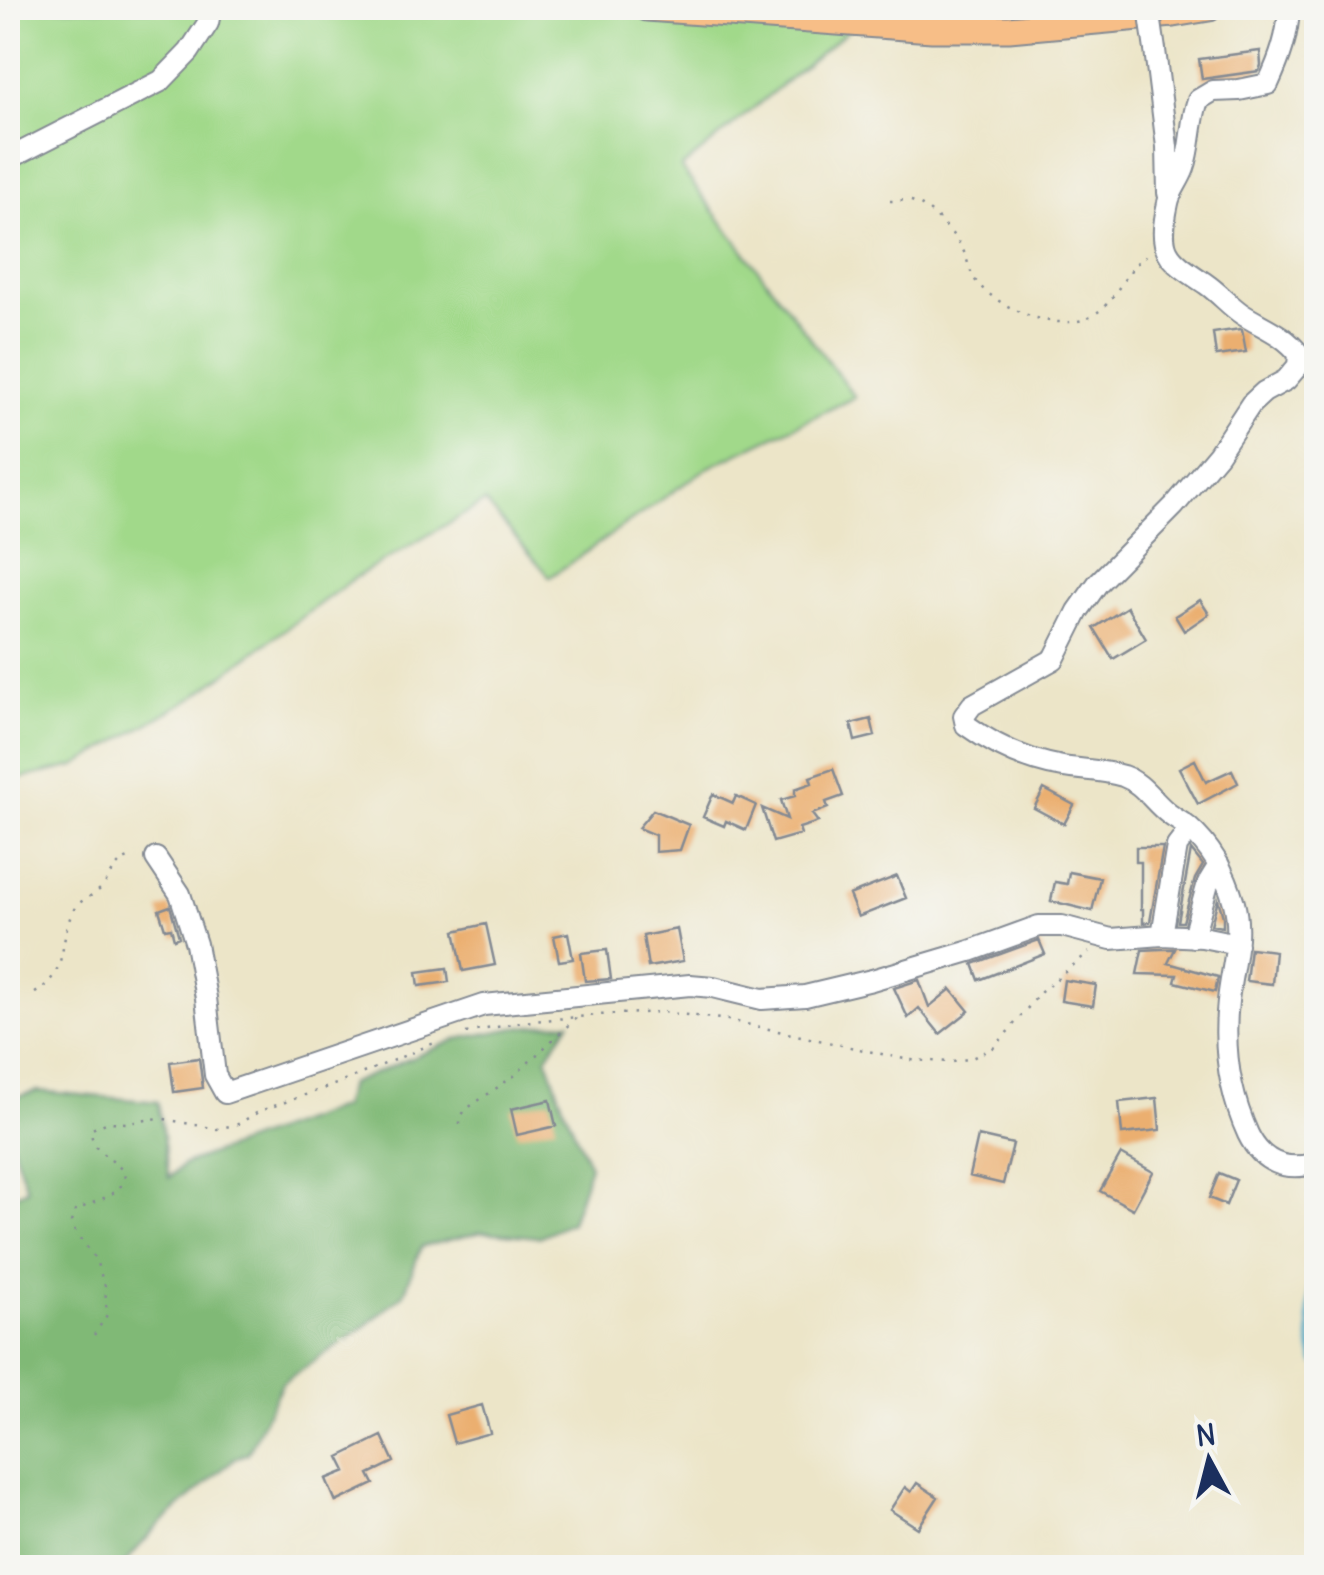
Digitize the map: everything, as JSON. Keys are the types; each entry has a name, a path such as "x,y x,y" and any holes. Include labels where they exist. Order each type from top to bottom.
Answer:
{"main road":[{"path":"647,8 932,29 1009,29 1208,8"}],"street":[{"path":"8,159 162,82 189,52 208,23 211,8"},
{"path":"1149,8 1169,172 1164,247 1185,271 1290,343 1299,354 1298,366 1286,380 1251,404 1218,454 1174,506 1098,582 1078,611 1054,660 972,705 964,716 966,725 975,731 1032,760 1127,778 1190,829 1219,865 1235,905 1237,944 1226,1032 1228,1069 1240,1117 1261,1154 1273,1163 1285,1167 1315,1164"},
{"path":"1168,200 1190,148 1198,100 1214,91 1268,84 1288,34 1289,8"},
{"path":"1162,935 1177,846 1190,829"},
{"path":"156,858 180,894 196,944 215,1076 226,1093 484,1005 690,985 762,999 784,999 872,980 1038,926 1062,926 1112,939 1162,935 1237,944"},
{"path":"1194,937 1208,883 1219,865"}],"path":[{"path":"890,201 917,203 955,237 970,274 979,285 1039,320 1075,322 1090,317 1106,305 1134,267 1150,252 1164,247"},
{"path":"36,993 56,974 72,914 79,902 103,886 123,858 142,854 156,858"},
{"path":"457,1034 523,1022 662,1012 728,1020 909,1060 953,1062 994,1047 1056,978 1085,954 1112,939"},
{"path":"460,1124 465,1110 514,1076 577,1017"},
{"path":"94,1335 107,1315 105,1286 95,1258 71,1222 75,1212 117,1190 124,1181 124,1173 96,1148 90,1138 92,1129 108,1122 159,1118 217,1129 238,1124 260,1111 440,1041"}],"green space":[{"path":"8,8 1007,8 1009,29 854,25 681,168 855,397 707,468 550,577 485,502 353,579 195,696 75,766 8,781"},
{"path":"570,1022 546,1058 590,1166 571,1222 539,1237 482,1232 421,1247 404,1294 364,1327 282,1383 248,1453 235,1458 158,1526 121,1567 8,1567 8,1193 27,1189 8,1132 8,1099 37,1091 158,1102 169,1178 184,1164 342,1107 349,1084 457,1039"}],"building":[{"path":"1260,51 1259,71 1202,79 1199,59"},
{"path":"1240,329 1246,352 1216,356 1213,333"},
{"path":"1200,600 1209,614 1184,631 1175,616"},
{"path":"1127,607 1146,639 1113,659 1094,628"},
{"path":"871,719 875,736 855,741 851,724"},
{"path":"1195,760 1206,782 1232,770 1238,783 1198,804 1179,768"},
{"path":"833,769 843,796 826,802 828,808 812,814 818,822 799,828 801,834 773,842 762,808 787,819 781,800 795,796 795,789 812,783 810,777"},
{"path":"1044,789 1074,805 1064,824 1034,808"},
{"path":"713,794 733,803 736,796 756,805 746,830 703,817"},
{"path":"653,810 689,825 680,850 655,852 655,835 638,828"},
{"path":"1136,847 1163,847 1150,922 1143,923 1141,862 1136,862"},
{"path":"1191,850 1203,865 1183,922 1178,922"},
{"path":"1069,872 1100,878 1092,911 1051,901 1055,882 1067,884"},
{"path":"897,876 906,898 858,917 849,895"},
{"path":"1218,899 1223,917 1223,927 1211,925"},
{"path":"170,906 179,937 174,939 171,928 165,929 159,910"},
{"path":"486,924 495,965 463,971 455,931"},
{"path":"677,929 683,961 648,967 643,936"},
{"path":"568,933 573,959 559,961 554,936"},
{"path":"1039,940 1045,954 979,980 973,964"},
{"path":"1250,948 1275,951 1272,984 1246,981"},
{"path":"1175,949 1168,963 1218,977 1215,992 1175,982 1177,975 1137,974 1142,950"},
{"path":"607,950 611,979 585,981 581,953"},
{"path":"447,968 449,982 419,986 417,972"},
{"path":"919,980 929,1007 951,989 969,1011 940,1034 919,1008 908,1018 894,988"},
{"path":"1064,980 1096,985 1093,1006 1061,1001"},
{"path":"199,1058 203,1088 174,1092 170,1062"},
{"path":"1157,1098 1160,1130 1122,1134 1119,1102"},
{"path":"550,1100 556,1126 517,1135 511,1109"},
{"path":"978,1136 1013,1144 1003,1184 969,1176"},
{"path":"1121,1154 1153,1172 1133,1209 1100,1191"},
{"path":"1219,1173 1236,1180 1226,1205 1209,1198"},
{"path":"482,1405 490,1433 454,1443 446,1415"},
{"path":"382,1436 394,1462 369,1474 374,1484 336,1502 326,1479 346,1471 339,1457"},
{"path":"917,1483 938,1497 918,1528 890,1510 905,1487 911,1492"}],"waterway":[{"path":"1316,1215 1309,1312 1316,1363"}]}
